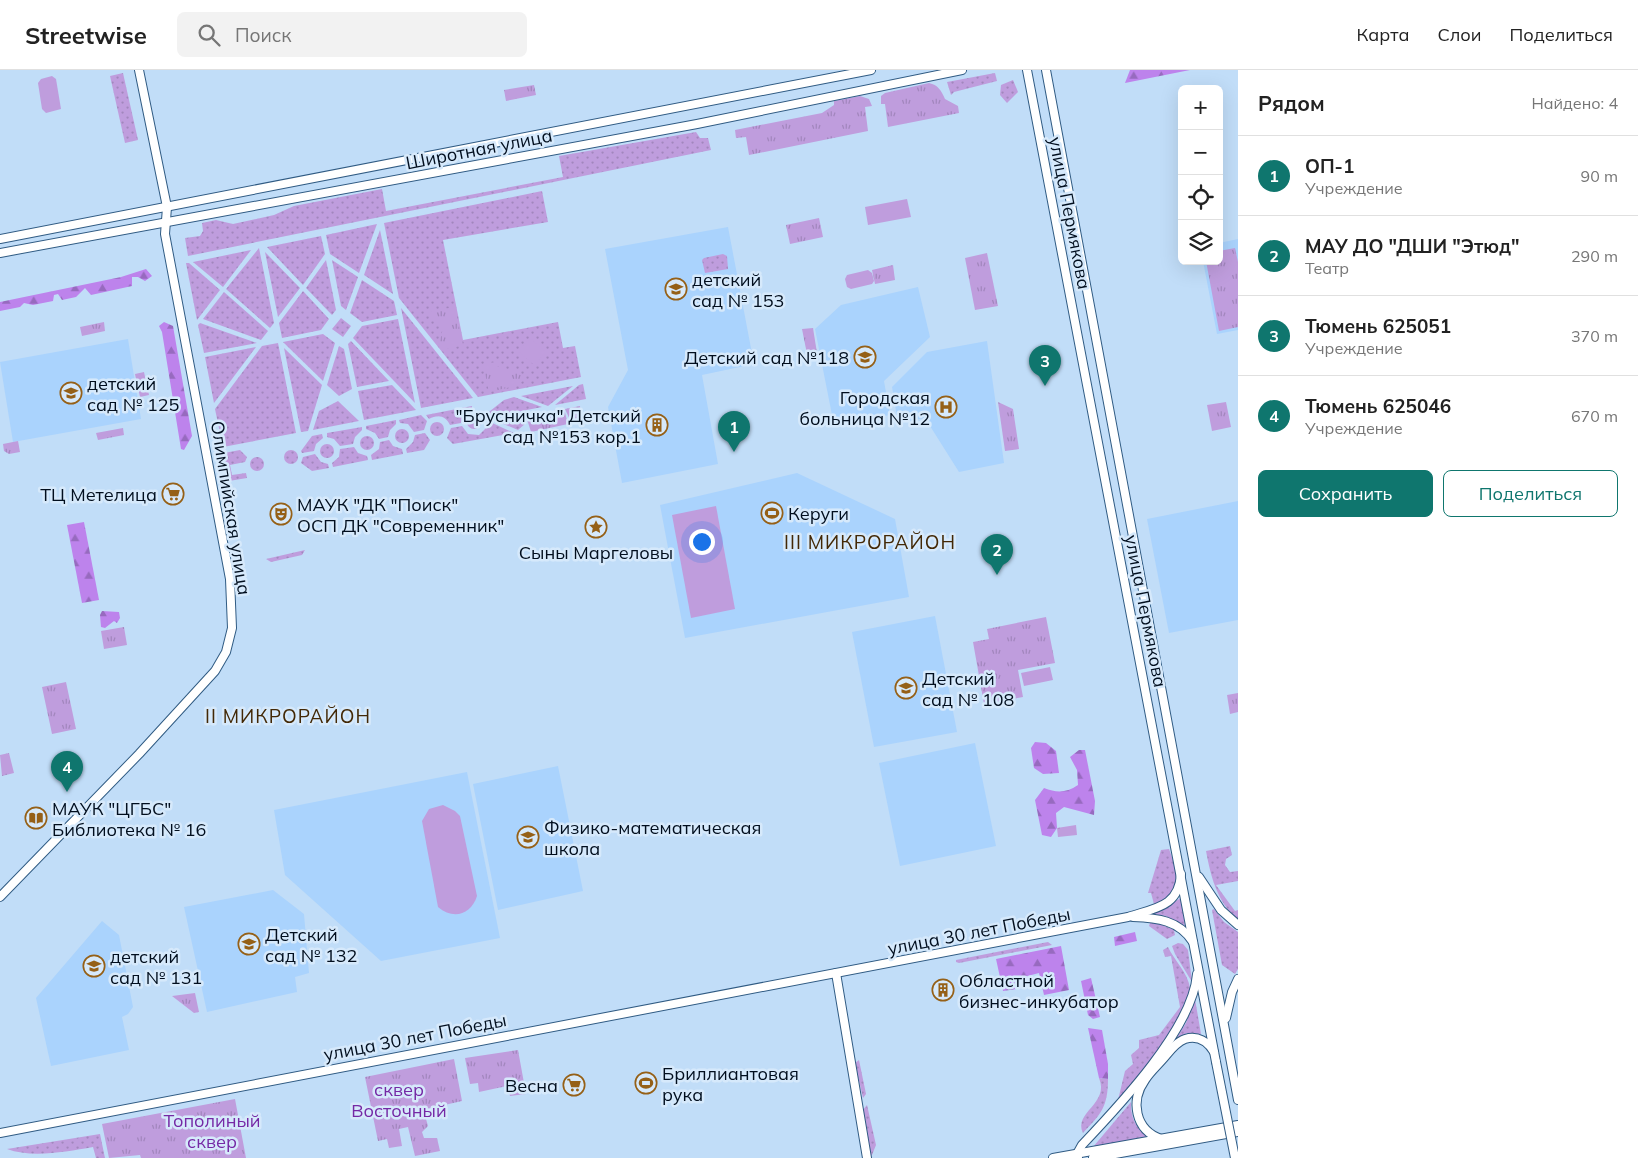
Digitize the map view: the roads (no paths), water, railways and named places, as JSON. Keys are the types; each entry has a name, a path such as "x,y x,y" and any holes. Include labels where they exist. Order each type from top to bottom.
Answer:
{"main road":[{"name":"Олимпийская улица","path":"0,897 145,749 215,672 226,652 232,628 230,579 165,222 167,207 139,70"},
{"name":"Широтная улица","path":"0,239 871,70"},
{"name":"Широтная улица","path":"0,253 697,124 962,70"},
{"name":"улица Пермякова","path":"1027,70 1235,1158"},
{"name":"улица Пермякова","path":"1046,70 1238,1100"},
{"path":"1194,863 1213,900 1226,916 1238,925"},
{"path":"1128,917 1171,901 1181,887 1181,874"},
{"path":"1128,917 1160,919 1173,923 1186,933 1195,946"},
{"name":"улица 30 лет Победы","path":"0,1133 582,1020 1128,917"},
{"path":"1078,1156 1082,1145 1159,1055 1178,1029 1193,996 1198,964"},
{"path":"836,973 867,1158"},
{"path":"1225,1030 1227,1008 1238,979"},
{"path":"1078,1156 1174,1046 1186,1039 1200,1039 1207,1043 1216,1057"},
{"path":"1144,1080 1135,1107 1138,1118 1150,1134 1161,1139"},
{"path":"1053,1158 1078,1156 1238,1125"},
{"path":"1092,1158 1238,1132"}],"place":[{"name":"детский сад № 153","path":"676,289"},
{"name":"Детский сад №118","path":"865,357"},
{"name":"Тюмень 625051","path":"1045,386"},
{"name":"детский сад № 125","path":"71,393"},
{"name":"Городская больница №12","path":"946,407"},
{"name":"\"Брусничка\" Детский сад №153 кор.1","path":"657,425"},
{"name":"ОП-1","path":"734,452"},
{"name":"ТЦ Метелица","path":"173,494"},
{"name":"Керуги","path":"772,513"},
{"name":"МАУК \"ДК \"Поиск\" ОСП ДК \"Современник\"","path":"281,514"},
{"name":"Сыны Маргеловы","path":"596,527"},
{"name":"МАУ ДО \"ДШИ \"Этюд\"","path":"997,575"},
{"name":"Детский сад № 108","path":"906,688"},
{"name":"Тюмень 625046","path":"67,792"},
{"name":"МАУК \"ЦГБС\" Библиотека № 16","path":"36,818"},
{"name":"Физико-математическая школа","path":"528,837"},
{"name":"Детский сад № 132","path":"249,944"},
{"name":"детский сад № 131","path":"94,966"},
{"name":"Областной бизнес-инкубатор","path":"943,990"},
{"name":"Бриллиантовая рука","path":"646,1083"},
{"name":"Весна","path":"574,1085"}],"district":[{"name":"III МИКРОРАЙОН","path":"870,542"},
{"name":"II МИКРОРАЙОН","path":"288,716"}],"park label":[{"name":"сквер Восточный","path":"399,1099"},
{"name":"Тополиный сквер","path":"212,1130"}]}
